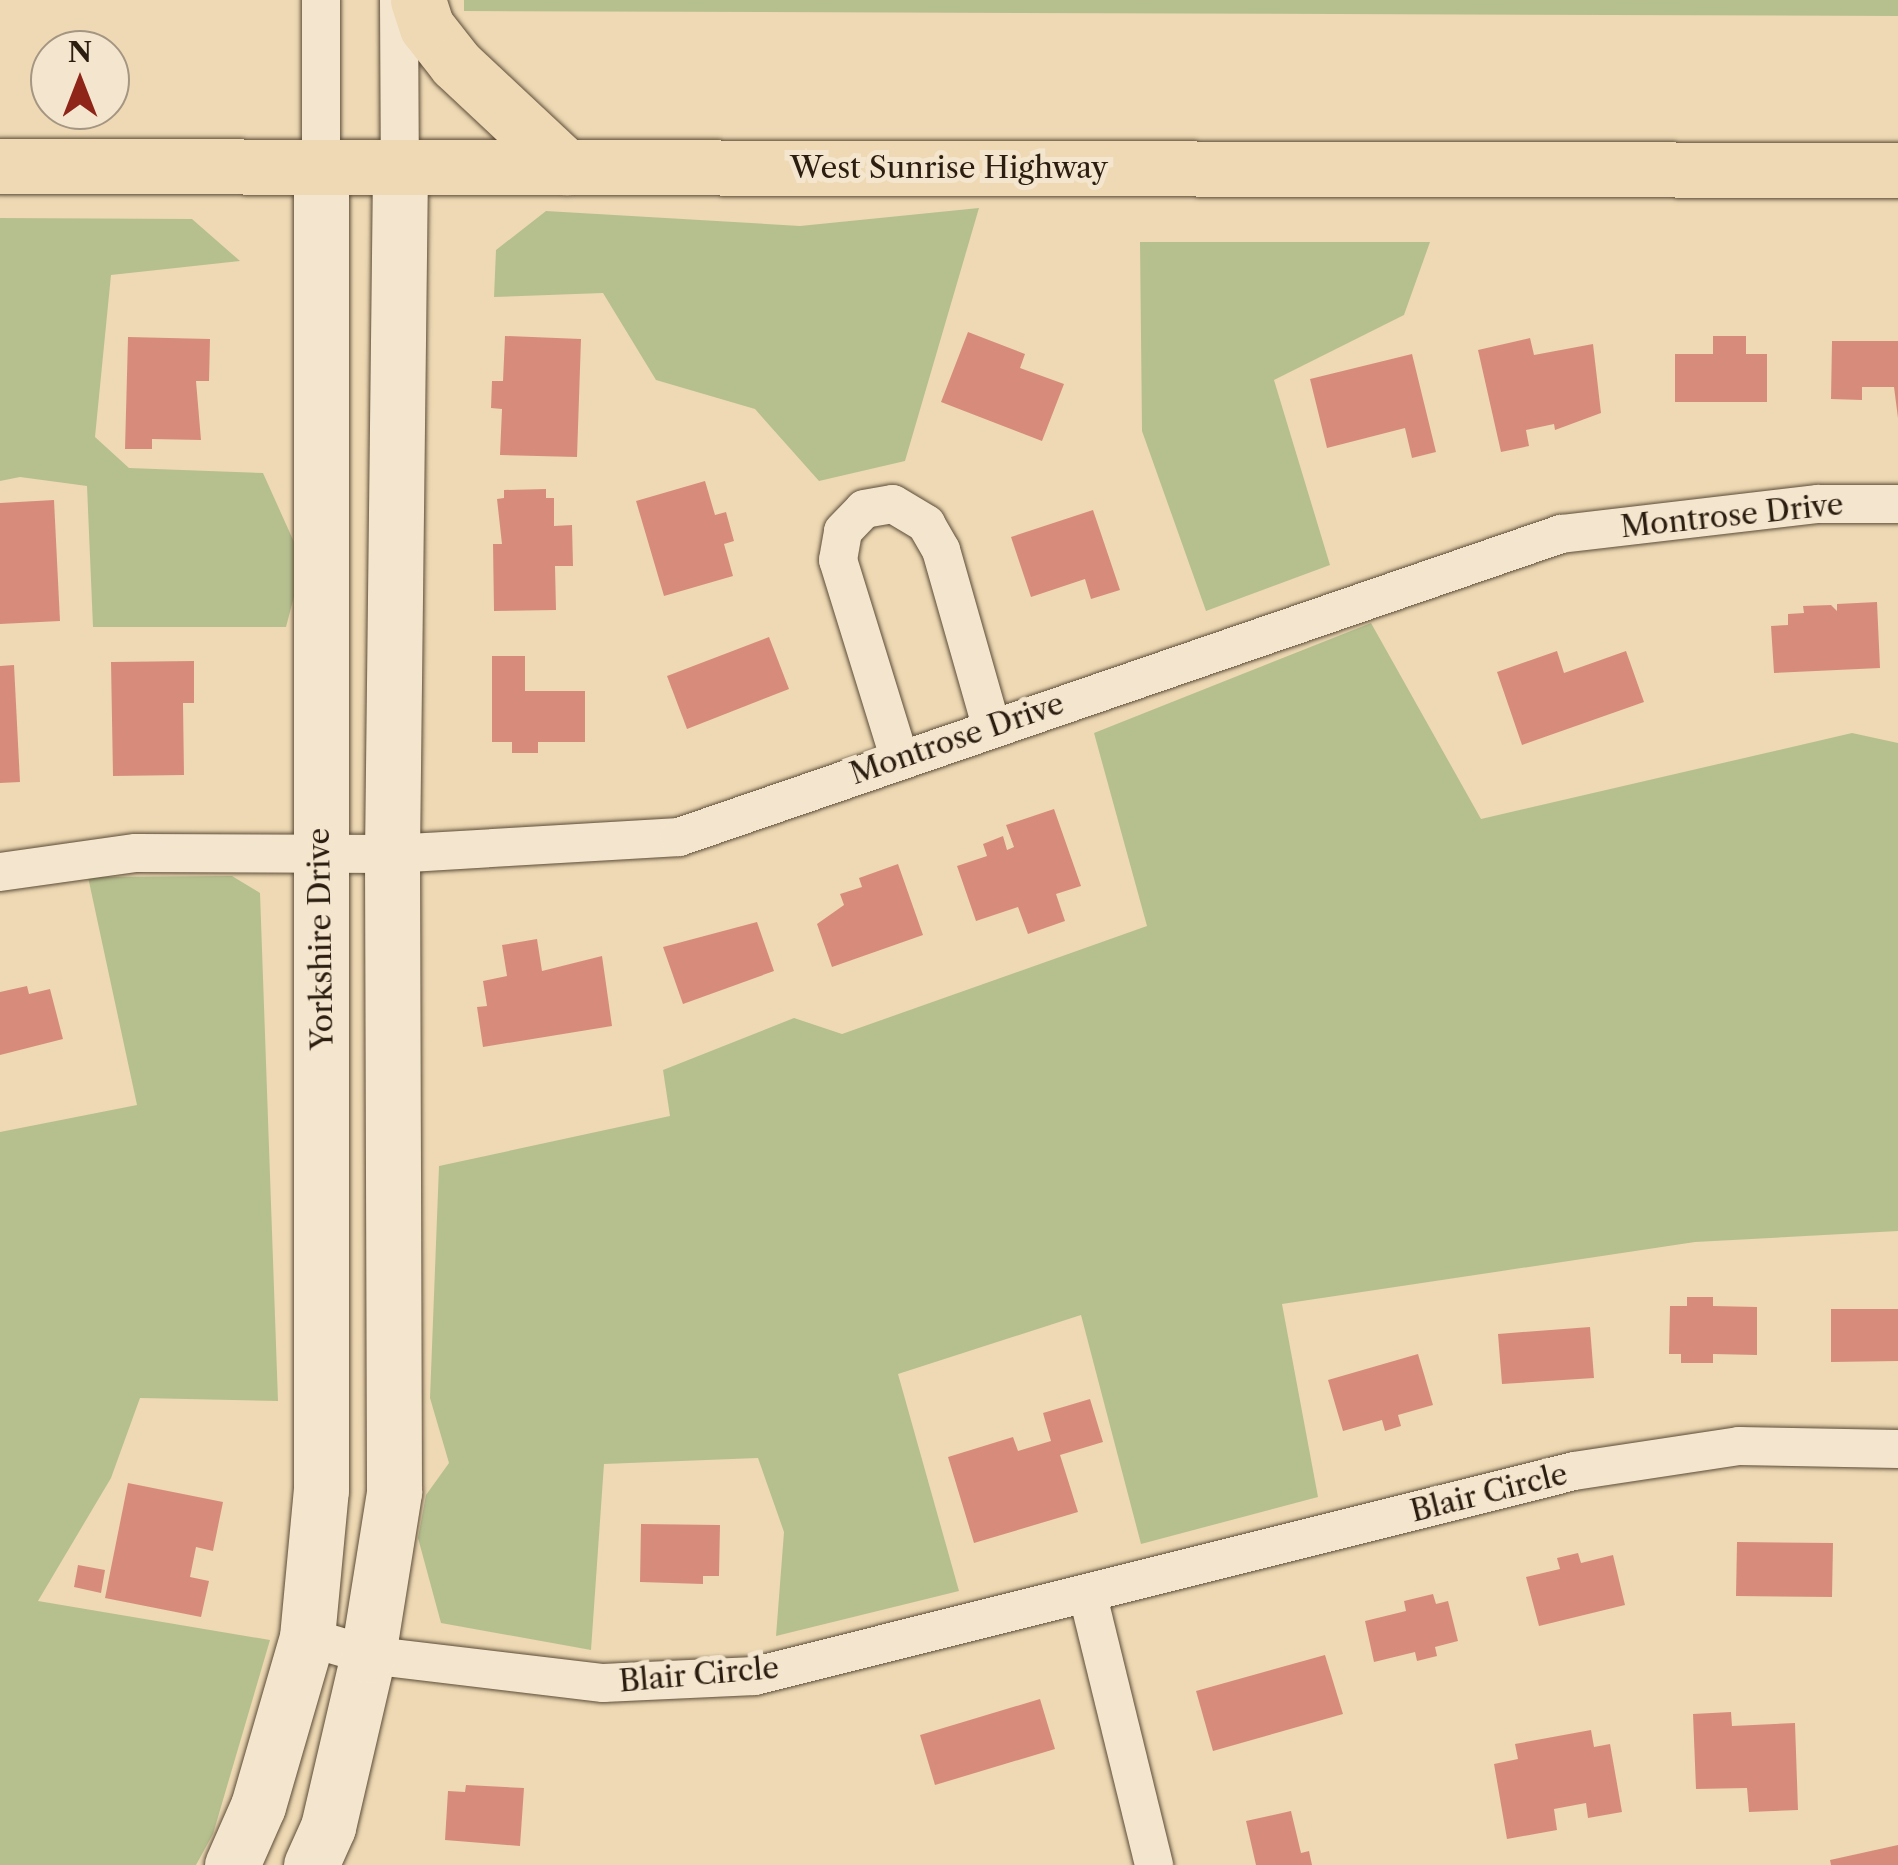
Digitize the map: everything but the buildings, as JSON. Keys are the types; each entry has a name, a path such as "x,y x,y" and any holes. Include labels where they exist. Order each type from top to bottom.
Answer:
{"main road":[{"path":"418,0 427,27 456,64 566,167"},
{"name":"West Sunrise Highway","path":"0,166 1898,170"}],"street":[{"name":"Yorkshire Drive","path":"232,1865 258,1806 306,1636 321,1490 324,1363 321,0"},
{"path":"311,1865 328,1827 368,1654 394,1492 392,854 399,0"},
{"path":"899,758 838,560 844,531 864,509 893,504 926,524 941,550 991,726"},
{"name":"Montrose Drive","path":"0,872 136,853 320,856 679,838 991,726 1561,534 1818,504 1898,504"},
{"name":"Blair Circle","path":"306,1636 368,1654 602,1684 755,1676 1088,1596 1574,1471 1739,1446 1898,1449"},
{"path":"1088,1596 1154,1865"}],"green space":[{"path":"464,0 1898,0 1898,16 464,11"},
{"path":"979,208 905,461 819,481 755,409 656,380 603,293 494,297 496,250 546,211 800,226"},
{"path":"0,218 192,219 240,261 111,275 95,437 129,468 263,473 303,562 286,627 93,627 87,486 20,477 0,481"},
{"path":"1140,242 1430,242 1404,315 1274,380 1330,565 1206,611 1142,431"},
{"path":"1371,623 1481,819 1852,733 1898,743 1898,1231 1695,1242 1282,1304 1318,1497 1141,1544 1081,1315 898,1374 959,1591 776,1636 784,1532 758,1458 604,1464 591,1650 441,1623 418,1538 426,1495 449,1463 430,1398 439,1166 670,1116 663,1070 794,1018 842,1034 1147,926 1094,733"},
{"path":"232,876 260,893 278,1401 140,1398 111,1478 38,1601 270,1640 213,1834 196,1865 0,1865 0,1132 137,1105 88,877"}]}
